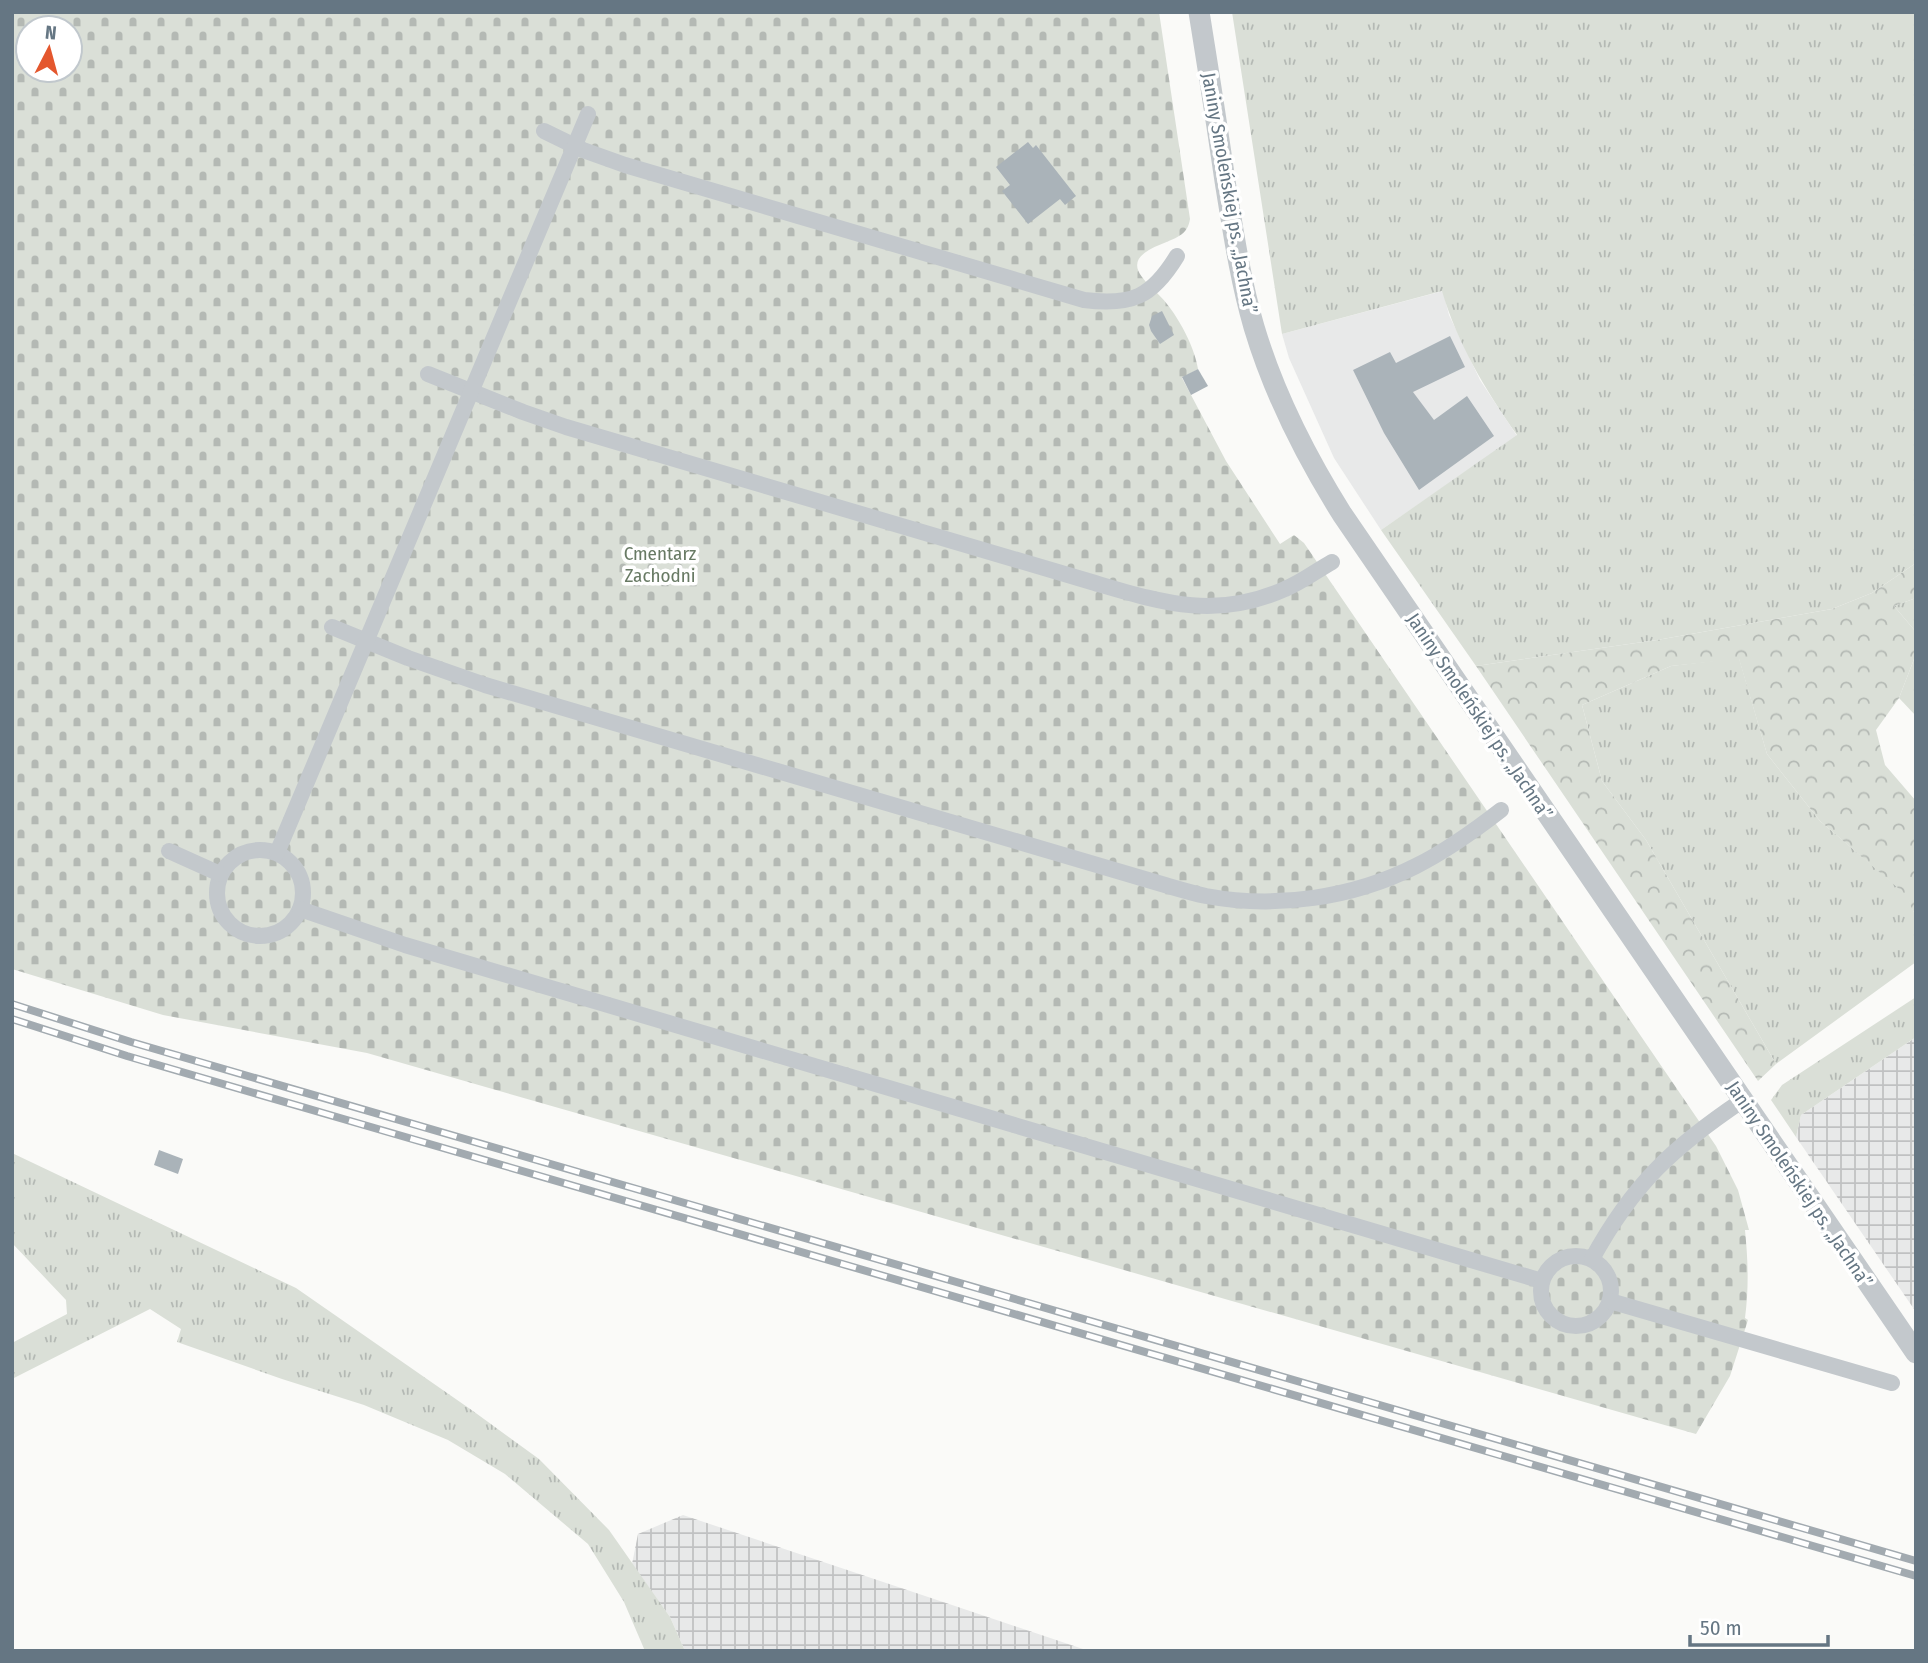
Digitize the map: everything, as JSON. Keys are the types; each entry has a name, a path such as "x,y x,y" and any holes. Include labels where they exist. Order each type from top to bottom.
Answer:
{"street":[{"name":"Janiny Smoleńskiej ps. „Jachna”","path":"1199,12 1241,274 1266,364 1295,432 1342,514 1916,1353"},
{"path":"277,853 588,114"},
{"path":"544,131 625,165 1084,300 1118,301 1142,295 1157,284 1177,257"},
{"path":"428,374 566,427 1172,604 1220,606 1257,600 1288,588 1332,562"},
{"path":"332,627 485,685 1208,896 1276,901 1324,896 1356,888 1395,876 1433,857 1502,810"},
{"path":"259,849 277,853 288,859 299,873 303,891 300,909 293,921 278,932 258,936 240,931 229,923 219,906 217,887 220,874 231,860 242,853 259,849"},
{"path":"169,851 220,874"},
{"path":"300,909 405,945 1542,1281"},
{"path":"1592,1259 1624,1206 1656,1168 1688,1139 1743,1100"},
{"path":"1577,1256 1592,1259 1603,1269 1611,1286 1610,1301 1602,1315 1583,1325 1567,1325 1550,1316 1541,1295 1542,1281 1549,1268 1562,1259 1577,1256"},
{"path":"1610,1301 1892,1383"}],"shaded area":[{"path":"1443,291 1449,315 1480,380 1517,436 1381,530 1334,458 1289,358 1282,334"},
{"path":"1916,1037 1916,1312 1796,1137 1801,1115"},
{"path":"683,1515 1089,1651 685,1651 670,1617 632,1564 638,1534"}],"green space":[{"name":"Cmentarz Zachodni","path":"12,12 1159,12 1190,219 1187,229 1181,234 1142,255 1138,268 1145,281 1164,300 1183,328 1192,349 1198,369 1182,378 1226,461 1280,544 1294,535 1304,543 1716,1146 1738,1190 1749,1230 1745,1230 1748,1274 1745,1318 1748,1320 1730,1376 1696,1434 367,1053 163,1015 12,969"},
{"path":"1232,12 1916,12 1916,563 1872,593 1832,609 1657,640 1476,666 1381,530 1517,435 1474,366 1442,291 1282,334"},
{"path":"1916,563 1916,598 1894,606 1916,632 1916,654 1899,698 1876,730 1885,765 1916,801 1916,917 1905,894 1820,821 1767,754 1739,659 1671,666 1582,705 1602,781 1646,840 1776,1064 1758,1081 1476,666 1657,640 1832,609 1872,593"},
{"path":"1916,598 1916,632 1894,606"},
{"path":"1916,654 1916,716 1899,698"},
{"path":"1739,658 1767,754 1820,821 1906,894 1916,917 1916,962 1776,1064 1646,840 1602,781 1582,705 1671,666"},
{"path":"1916,997 1916,1037 1801,1115 1796,1137 1771,1100 1782,1085"},
{"path":"12,1153 296,1288 539,1459 609,1530 670,1617 685,1651 645,1651 624,1602 588,1544 505,1474 448,1440 364,1405 177,1342 181,1329 150,1309 12,1379 12,1343 67,1314 66,1300 12,1243"}],"building":[{"path":"1028,142 1033,148 1036,145 1076,196 1065,205 1060,199 1028,224 1002,191 1010,185 996,167"},
{"path":"1162,311 1174,335 1160,344 1149,325 1152,316"},
{"path":"1450,336 1465,367 1413,392 1434,420 1467,396 1494,436 1419,490 1384,433 1353,370 1390,352 1396,363"},
{"path":"1198,369 1208,386 1191,395 1182,377"},
{"path":"159,1150 183,1159 178,1174 154,1165"}],"railway":[{"path":"12,1004 131,1042 1916,1561"},
{"path":"12,1019 127,1056 1916,1576"}]}
